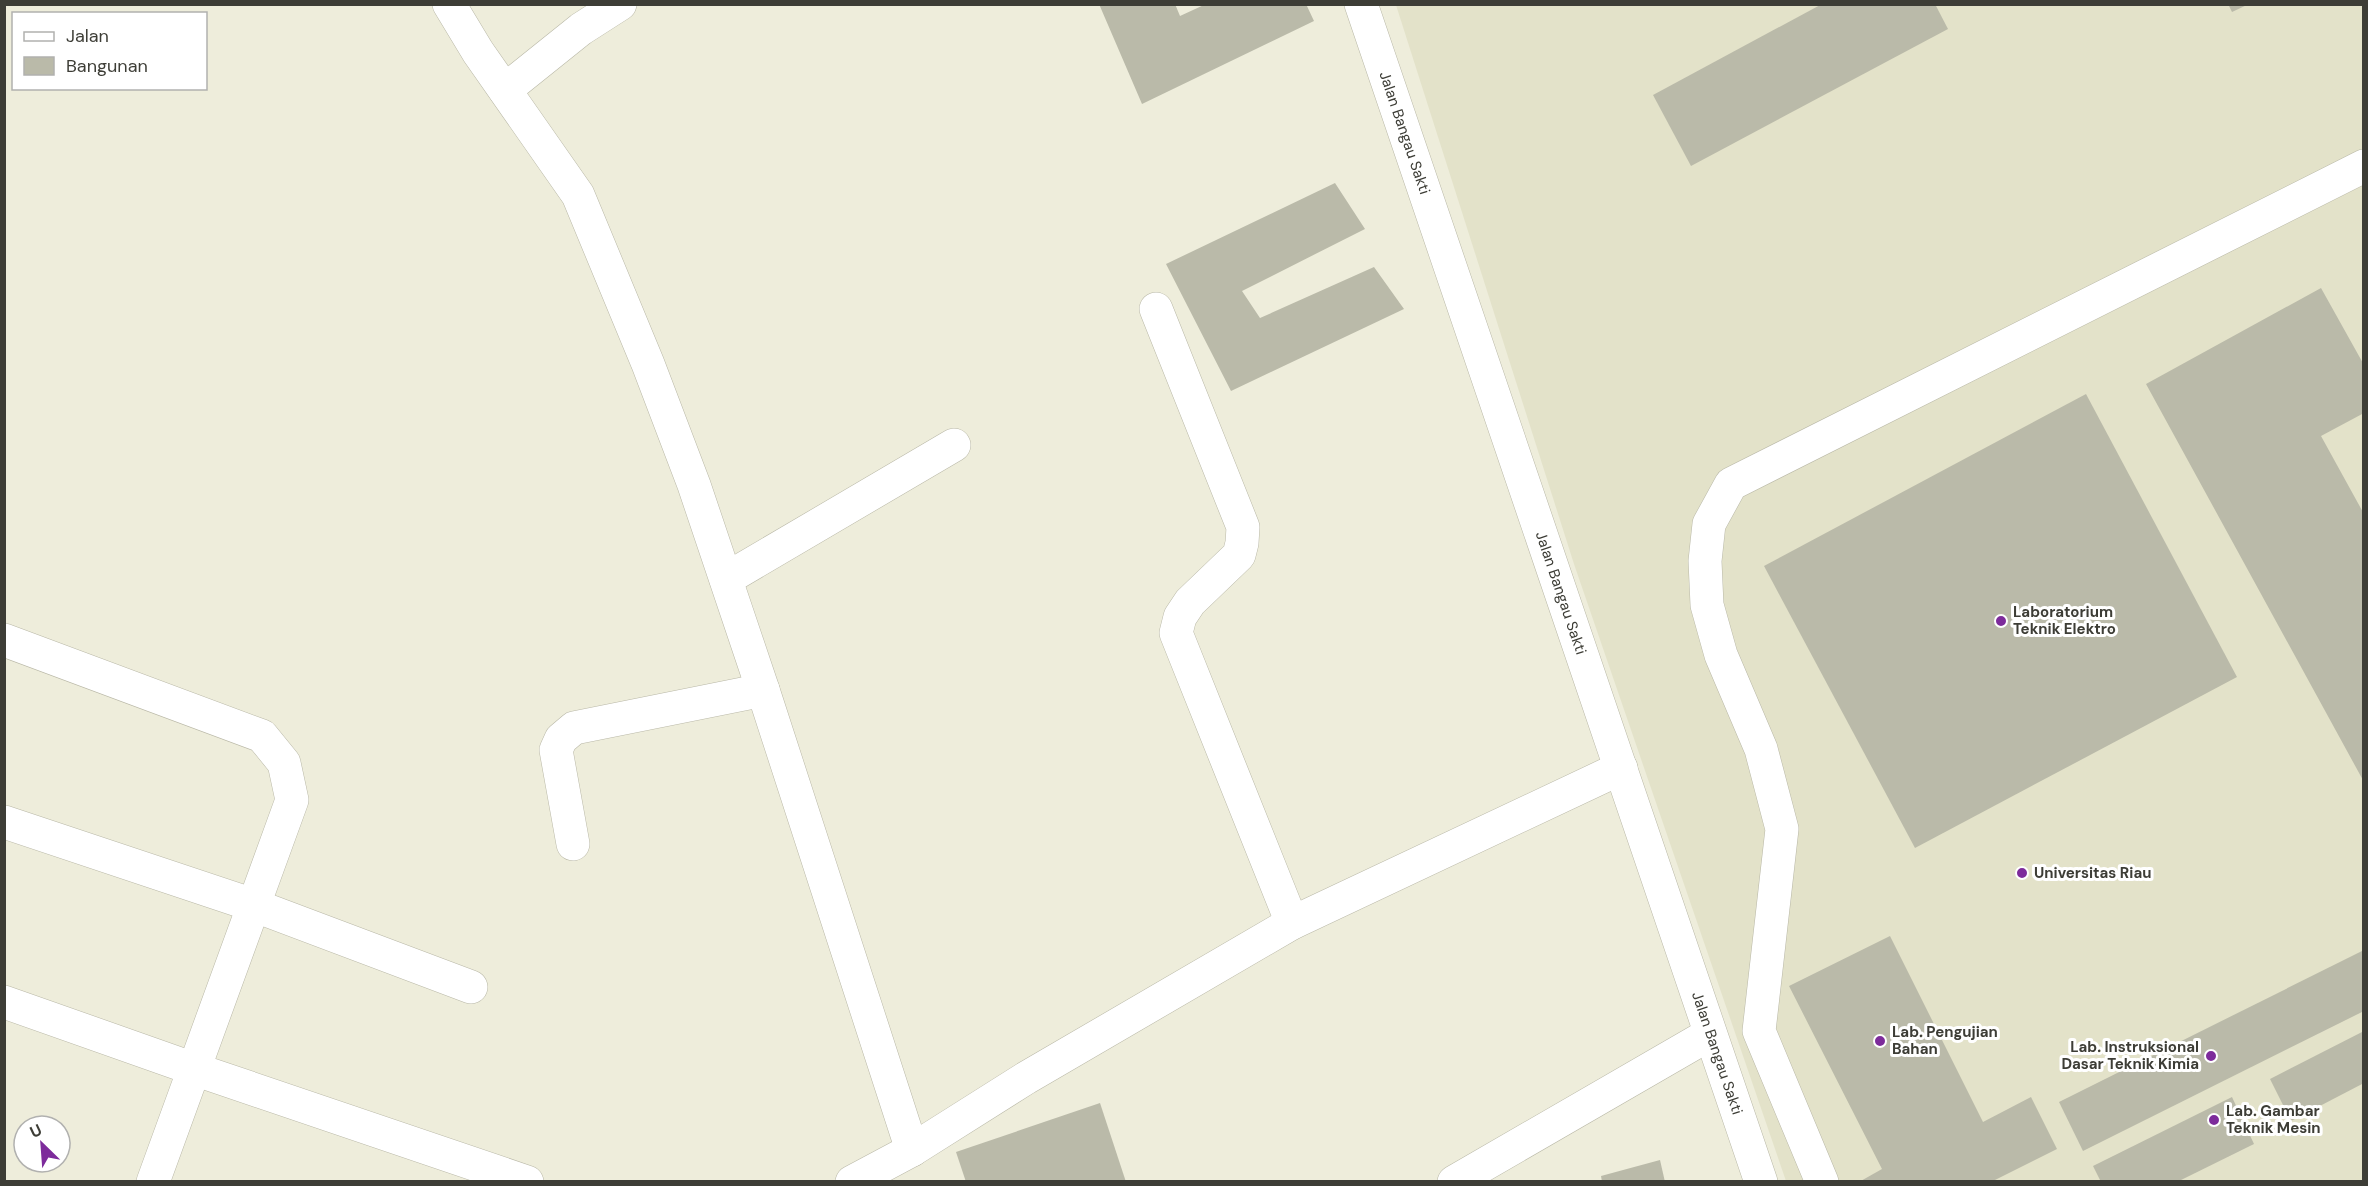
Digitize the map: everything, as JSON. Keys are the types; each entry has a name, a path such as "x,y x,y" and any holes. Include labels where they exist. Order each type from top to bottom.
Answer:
{"street":[{"path":"449,4 478,52 578,195 648,363 726,579 912,1150"},
{"path":"505,90 581,28 620,4"},
{"name":"Jalan Bangau Sakti","path":"1361,4 1761,1182"},
{"path":"1822,1182 1759,1031 1782,829 1761,749 1721,656 1707,605 1706,561 1709,524 1731,484 2364,165"},
{"path":"1156,309 1243,527 1239,555 1190,602 1180,616 1176,633 1292,923"},
{"path":"726,579 954,445"},
{"path":"4,640 262,736 284,763 292,800 153,1182"},
{"path":"573,844 556,750 566,733 574,728 763,690"},
{"path":"852,1182 912,1150 1026,1078 1292,923 1621,768"},
{"path":"4,822 253,905 471,987"},
{"path":"4,1002 527,1182"},
{"path":"1454,1182 1710,1034"}],"shaded area":[{"name":"Universitas Riau","path":"1396,5 2363,5 2363,1181 1786,1181 1574,564"}],"building":[{"path":"1099,4 1175,4 1180,16 1206,4 1306,4 1314,21 1142,104"},
{"path":"1822,4 1935,4 1948,29 1691,166 1653,95"},
{"path":"2228,4 2249,4 2232,12"},
{"path":"1335,183 1365,229 1242,291 1260,318 1374,267 1404,309 1231,391 1166,264"},
{"path":"2321,288 2364,365 2364,413 2321,436 2364,514 2364,782 2146,384"},
{"name":"Laboratorium Teknik Elektro","path":"2086,394 2237,677 1915,848 1764,566"},
{"name":"Lab. Pengujian Bahan","path":"1890,936 1983,1122 2031,1097 2057,1149 1991,1182 1859,1182 1882,1169 1789,986"},
{"name":"Lab. Instruksional Dasar Teknik Kimia","path":"2364,950 2364,1011 2083,1151 2059,1102"},
{"path":"2364,1031 2364,1083 2291,1121 2270,1079"},
{"name":"Lab. Gambar Teknik Mesin","path":"2232,1097 2254,1144 2177,1182 2101,1182 2093,1166"},
{"path":"1100,1103 1126,1182 966,1182 956,1152"},
{"path":"1660,1160 1665,1182 1602,1182 1601,1176"}],"place":[{"name":"Laboratorium Teknik Elektro","path":"2001,621"},
{"name":"Universitas Riau","path":"2022,873"},
{"name":"Lab. Pengujian Bahan","path":"1880,1041"},
{"name":"Lab. Instruksional Dasar Teknik Kimia","path":"2211,1056"},
{"name":"Lab. Gambar Teknik Mesin","path":"2214,1120"}]}
